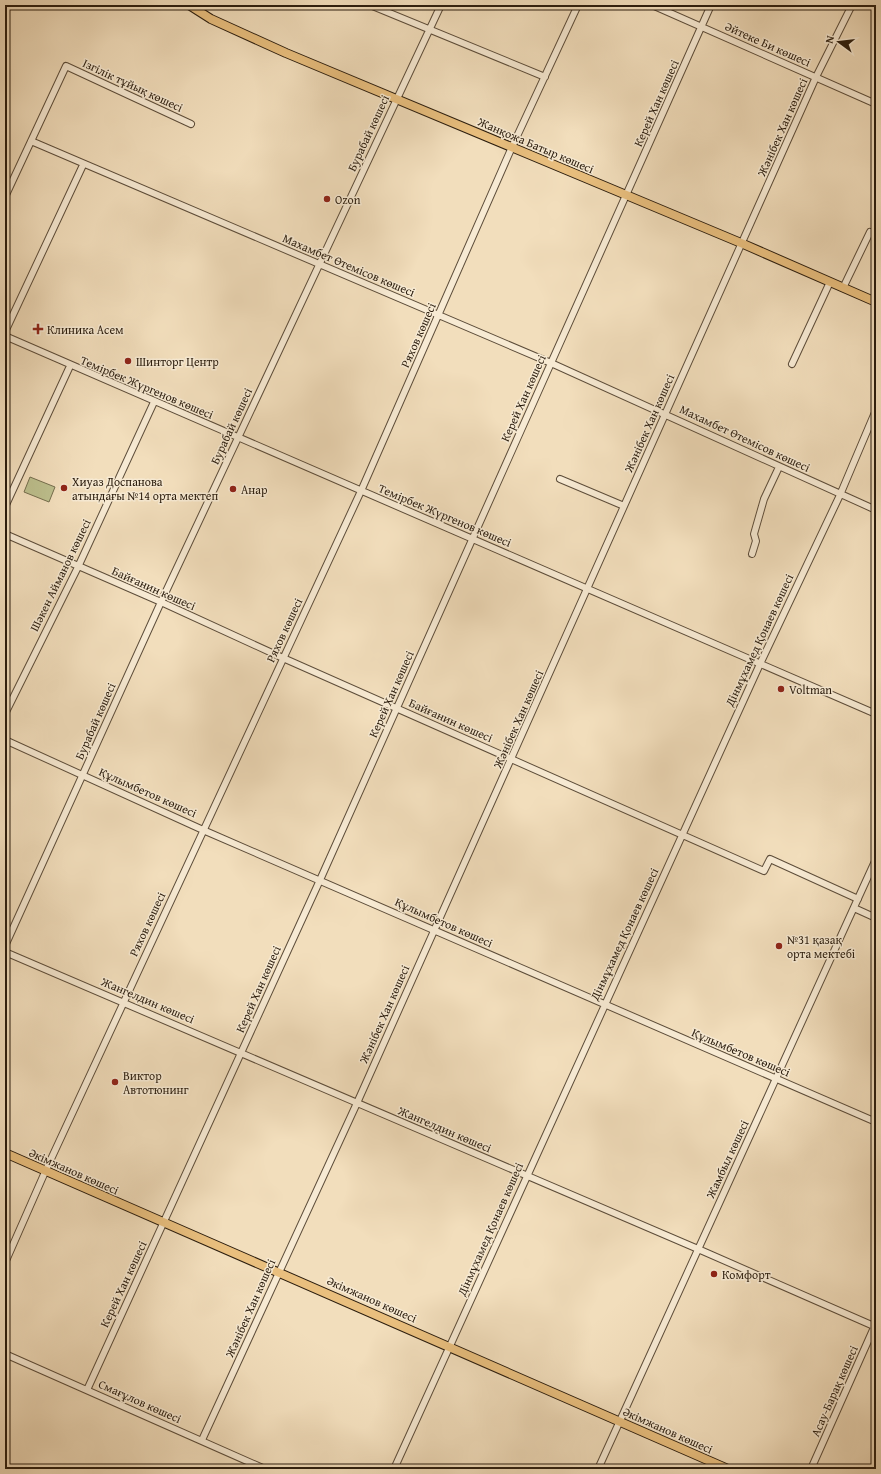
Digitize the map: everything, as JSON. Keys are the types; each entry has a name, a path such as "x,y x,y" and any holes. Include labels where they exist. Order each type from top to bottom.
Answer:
{"main road":[{"name":"Жанқожа Батыр көшесі","path":"189,5 211,19 396,100 627,195 876,302"},
{"name":"Әкімжанов көшесі","path":"5,1153 45,1172 278,1271 728,1469"}],"street":[{"path":"370,5 545,77"},
{"name":"Бурабай көшесі","path":"5,946 161,602 441,5"},
{"name":"Ряхов көшесі","path":"5,1263 45,1172 361,491 512,147 578,5"},
{"name":"Әйтеке Би көшесі","path":"652,5 876,104"},
{"name":"Керей Хан көшесі","path":"87,1390 320,880 711,5"},
{"name":"Жәнібек Хан көшесі","path":"202,1440 278,1271 357,1103 512,759 816,77 852,5"},
{"name":"Ізгілік тұйық көшесі","path":"31,142 66,66 191,124"},
{"path":"5,197 31,142"},
{"name":"Махамбет Өтемісов көшесі","path":"31,142 550,363 876,510"},
{"path":"5,332 84,165"},
{"path":"843,288 870,232"},
{"path":"792,364 830,282"},
{"name":"Темірбек Жүргенов көшесі","path":"5,336 70,366 876,714"},
{"path":"5,507 70,366"},
{"name":"Шәкен Айманов көшесі","path":"5,714 78,567 154,402"},
{"name":"Дінмұхамед Қонаев көшесі","path":"394,1469 603,1005 760,664 840,495 876,410"},
{"path":"752,554 756,542 754,534 764,499 779,467"},
{"path":"560,479 624,506"},
{"name":"Байғанин көшесі","path":"5,534 764,871 770,859 858,899"},
{"name":"Құлымбетов көшесі","path":"5,740 203,830 603,1005 876,1122"},
{"name":"Жамбыл көшесі","path":"598,1469 876,859"},
{"path":"854,908 876,918"},
{"name":"Жангелдин көшесі","path":"5,952 242,1052 357,1103 875,1325"},
{"name":"Асау-Барақ көшесі","path":"811,1469 875,1325"},
{"name":"Смағұлов көшесі","path":"5,1354 265,1469"}],"green space":[{"path":"30,477 55,487 49,502 24,492"}],"place":[{"name":"Ozon","path":"327,199"},
{"name":"Клиника Асем","path":"38,329"},
{"name":"Шинторг Центр","path":"128,361"},
{"name":"Хиуаз Доспанова атындағы №14 орта мектеп","path":"64,488"},
{"name":"Анар","path":"233,489"},
{"name":"Voltman","path":"781,689"},
{"name":"№31 қазақ орта мектебі","path":"779,946"},
{"name":"Виктор Автотюнинг","path":"115,1082"},
{"name":"Комфорт","path":"714,1274"}]}
